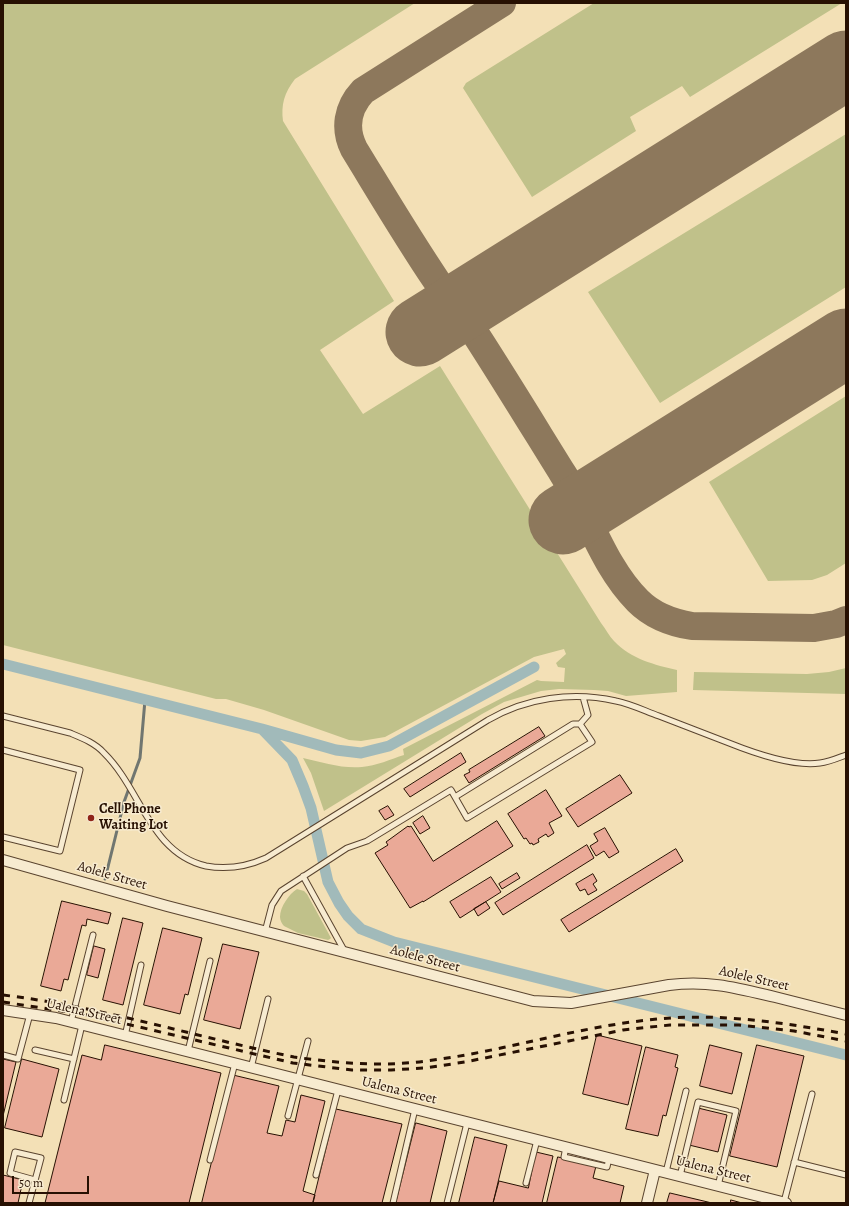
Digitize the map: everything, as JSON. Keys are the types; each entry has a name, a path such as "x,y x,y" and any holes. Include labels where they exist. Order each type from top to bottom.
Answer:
{"street":[{"name":"Aolele Street","path":"3,860 167,906 521,998 558,1003 585,1001 686,983 721,985 846,1015"},
{"name":"Ualena Street","path":"3,1010 71,1022 785,1203"},
{"path":"647,1203 655,1170"}],"lane":[{"path":"455,797 573,724 580,724 588,715 583,697"},
{"path":"3,716 70,733 96,746 104,752 118,770 153,827 166,843 182,856 202,865 223,868 244,866 266,858 498,714 510,708 534,701 552,698 583,697 617,701 745,749 791,762 818,764 846,755"},
{"path":"265,932 272,905 276,897 281,891 303,876 347,848 367,841 451,790 467,818 592,742 580,724"},
{"path":"3,750 80,770 60,851 3,837"},
{"path":"303,876 346,953"},
{"path":"71,1022 93,935"},
{"path":"188,1051 210,961"},
{"path":"125,1036 140,965"},
{"path":"251,1068 268,999"},
{"path":"3,1055 18,1059 30,1014"},
{"path":"64,1100 82,1025"},
{"path":"288,1116 308,1041"},
{"path":"35,1050 74,1059"},
{"path":"210,1160 235,1063"},
{"path":"316,1175 338,1090"},
{"path":"666,1172 686,1091"},
{"path":"785,1203 812,1094"},
{"path":"680,1176 698,1102 736,1111 718,1186"},
{"path":"393,1203 415,1109"},
{"path":"448,1203 467,1122"},
{"path":"526,1183 537,1140"},
{"path":"29,1203 41,1158 15,1152 10,1173 35,1180"},
{"path":"794,1162 846,1176"}],"green space":[{"path":"3,3 415,3 295,79 288,89 284,99 282,110 283,121 394,301 320,350 363,414 440,366 611,637 621,647 636,657 677,670 677,692 626,696 608,691 559,689 541,691 504,702 324,811 311,773 303,758 332,765 362,767 404,755 403,749 537,680 564,682 565,668 558,667 556,663 566,654 564,649 534,657 385,737 361,741 349,740 264,710 226,699 216,699 3,645"},
{"path":"594,3 842,3 690,97 682,86 630,117 636,131 532,197 463,88 466,83"},
{"path":"846,134 846,287 660,403 588,292"},
{"path":"846,396 846,563 827,575 812,580 768,581 709,482"},
{"path":"846,668 846,694 693,690 694,672 807,674 829,672"},
{"path":"297,889 304,891 307,894 331,938 330,939 328,940 298,933 284,926 281,921 280,913 288,897"}],"building":[{"path":"539,727 545,736 469,783 464,775 470,772 469,770"},
{"path":"461,753 466,762 410,797 404,789"},
{"path":"620,775 632,793 578,827 566,809"},
{"path":"546,790 562,816 549,823 554,833 548,837 546,834 538,839 539,842 533,845 532,843 530,844 526,838 524,839 508,814"},
{"path":"388,806 394,815 385,820 379,811"},
{"path":"423,816 430,828 420,834 413,823"},
{"path":"497,821 513,846 423,902 410,908 375,853 388,845 386,842 408,826 411,826 433,861"},
{"path":"605,828 619,852 609,858 604,851 596,856 590,846 598,841 594,834"},
{"path":"587,845 594,858 503,915 495,903"},
{"path":"676,849 683,861 569,932 561,920"},
{"path":"517,873 520,878 502,889 499,884"},
{"path":"593,874 597,881 593,884 597,890 588,895 585,889 580,891 576,884"},
{"path":"491,877 501,892 460,918 450,902"},
{"path":"62,901 111,913 108,924 87,919 86,926 82,925 68,980 64,979 61,991 41,986"},
{"path":"486,902 490,908 478,916 474,909"},
{"path":"123,918 143,923 123,1005 103,1000"},
{"path":"163,928 202,938 188,995 185,994 180,1014 144,1005"},
{"path":"223,944 259,952 240,1029 204,1020"},
{"path":"94,946 105,949 98,978 87,975"},
{"path":"597,1035 642,1046 628,1105 583,1094"},
{"path":"105,1045 221,1073 189,1203 45,1203 82,1055 101,1060"},
{"path":"710,1045 742,1053 732,1094 700,1086"},
{"path":"757,1045 804,1056 777,1167 730,1156"},
{"path":"646,1047 678,1055 675,1067 678,1068 666,1116 663,1115 658,1136 626,1129"},
{"path":"3,1059 16,1062 3,1116"},
{"path":"22,1059 59,1069 42,1137 5,1128"},
{"path":"233,1075 279,1086 267,1133 282,1136 286,1120 295,1122 301,1095 325,1101 303,1191 315,1195 313,1203 202,1203"},
{"path":"698,1108 727,1115 718,1152 689,1145"},
{"path":"336,1109 402,1124 382,1203 313,1203"},
{"path":"416,1123 447,1131 430,1203 396,1203"},
{"path":"475,1137 507,1145 493,1203 459,1203"},
{"path":"536,1152 553,1156 542,1203 493,1203 499,1181 528,1188"},
{"path":"558,1157 596,1166 593,1178 624,1186 620,1203 547,1203"},
{"path":"3,1175 23,1180 18,1203 3,1203"},
{"path":"670,1193 712,1203 667,1203"},
{"path":"731,1200 742,1203 731,1203"}],"waterway":[{"path":"3,664 262,729 336,750 361,753 389,746 534,667"},
{"path":"105,879 124,802 140,758 145,700"},
{"path":"262,729 292,760 311,808 328,882 348,916 361,929 394,942 846,1055"}],"taxiway":[{"path":"502,3 363,91 353,104 350,112 348,126 354,149 425,264 473,331 500,372 563,474 615,572 638,601 663,618 692,626 814,628 836,624 846,620"}],"runway":[{"path":"420,332 846,65"},
{"path":"563,520 846,343"}],"railway":[{"path":"3,995 76,1007 294,1057 360,1064 409,1063 454,1057 620,1024 673,1018 723,1018 772,1022 846,1034"},
{"path":"3,1002 88,1015 293,1063 352,1070 425,1068 465,1062 623,1030 670,1025 739,1025 794,1031 846,1041"}],"place":[{"name":"Cell Phone Waiting Lot","path":"91,818"}]}
